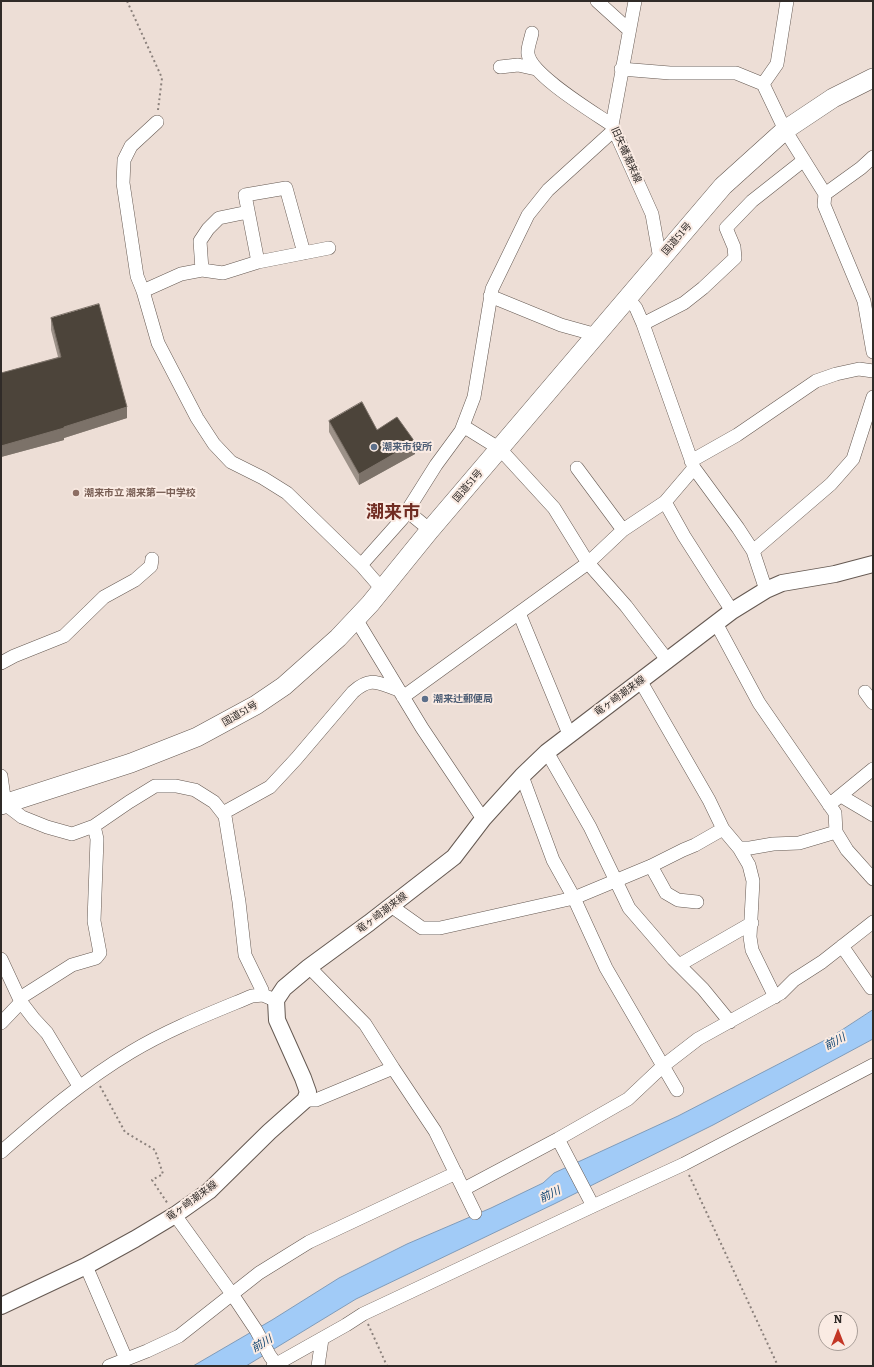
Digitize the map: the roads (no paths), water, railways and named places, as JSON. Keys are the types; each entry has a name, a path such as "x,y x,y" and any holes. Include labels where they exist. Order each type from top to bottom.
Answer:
{"highway":[{"name":"国道51号","path":"3,804 131,763 197,737 256,705 284,686 338,638 356,619 660,259 724,186 785,130 833,98 873,78"}],"main road":[{"name":"竜ヶ崎潮来線","path":"270,998 454,857 484,819 522,776 547,752 569,734 641,682 732,611 766,590 782,583 835,574 873,564"},
{"path":"270,998 277,1020 308,1092 305,1100"},
{"name":"竜ヶ崎潮来線","path":"1,1306 86,1266 175,1215 209,1191 269,1132 305,1100"}],"street":[{"path":"597,1 629,30"},
{"name":"旧矢幡潮来線","path":"635,1 613,127 652,214 660,259"},
{"path":"763,84 778,64 786,1"},
{"path":"361,565 402,519 436,465 461,431 474,397 492,289 528,215 548,190 613,127 536,69 528,54 532,33"},
{"path":"500,67 518,65 536,69"},
{"path":"622,69 670,73 736,73 763,84 785,130 825,194 824,205 864,301 873,352"},
{"path":"157,122 131,146 124,160 123,183 138,276 158,343 197,418 214,444 231,462 263,478 287,493 361,565 381,588"},
{"path":"825,194 861,168 873,157"},
{"path":"643,324 684,303 703,288 735,258 734,247 726,228 752,201 804,160"},
{"path":"258,262 245,195 286,188 304,253"},
{"path":"202,270 200,241 208,229 219,218 248,212"},
{"path":"143,291 181,274 202,270 223,273 258,262 329,248"},
{"path":"490,296 561,325 597,335"},
{"path":"628,298 636,308 643,324 693,465 738,528 753,552 766,590"},
{"path":"401,693 588,563 623,530 665,502 693,465 816,381 836,374 859,369 873,371"},
{"path":"753,552 831,484 853,459 873,398"},
{"path":"462,426 500,449 554,508 588,563 626,606 668,661"},
{"path":"577,468 623,530"},
{"path":"665,502 684,536 732,611"},
{"path":"407,512 430,530"},
{"path":"1,663 14,656 64,636 104,597 135,580 151,566 152,559"},
{"path":"519,612 569,734"},
{"path":"356,619 422,728 484,819"},
{"path":"716,623 760,703 835,813 836,832 847,850 873,879"},
{"path":"223,813 270,787 353,692 362,685 369,682 374,682 401,693"},
{"path":"641,682 709,800 723,828 739,848 749,865 753,881 752,923 750,937 752,950 775,997"},
{"path":"865,692 873,703"},
{"path":"547,752 590,827 628,908 679,965 703,989 730,1022"},
{"path":"829,805 873,769"},
{"path":"1,776 3,804 22,817 47,827 72,834 94,826 155,786 176,786 195,790 214,802 225,816 239,902 245,955 262,990 270,998"},
{"path":"522,776 553,860 574,898 606,968 677,1090"},
{"path":"841,796 873,815"},
{"path":"1,1023 21,1000 72,965 96,958 100,953 94,921 97,839 94,826"},
{"path":"390,906 422,928 440,928 574,898 616,882 651,866 695,845 723,828"},
{"path":"739,848 799,843 836,832"},
{"path":"651,866 666,893 678,900 697,902"},
{"path":"464,1189 558,1139 628,1098 663,1066 698,1039 781,993 794,980 822,962 873,922"},
{"path":"679,965 752,923"},
{"path":"842,946 871,988"},
{"path":"1,959 21,1000 34,1019 47,1033 80,1086"},
{"path":"309,967 365,1024 435,1131 475,1212"},
{"path":"1,1152 80,1086 131,1052 182,1026 252,996 270,998"},
{"path":"175,1215 256,1330 273,1362 322,1338 363,1314 590,1200 684,1164 873,1065"},
{"path":"305,1100 316,1100 393,1068"},
{"path":"558,1139 590,1200"},
{"path":"109,1366 179,1336 258,1273 309,1242 456,1173"},
{"path":"86,1266 126,1359"},
{"path":"318,1366 322,1338"}],"water":[{"name":"前川","path":"873,1010 873,1039 713,1125 554,1204 356,1299 246,1366 193,1366 272,1320 339,1278 407,1244 491,1208 543,1183 554,1173 678,1116 831,1037"}],"place":[{"name":"潮来市役所","path":"374,447"},
{"name":"潮来市立 潮来第一中学校","path":"76,493"},
{"name":"潮来辻郵便局","path":"425,699"}],"district":[{"name":"潮来市","path":"393,513"}]}
